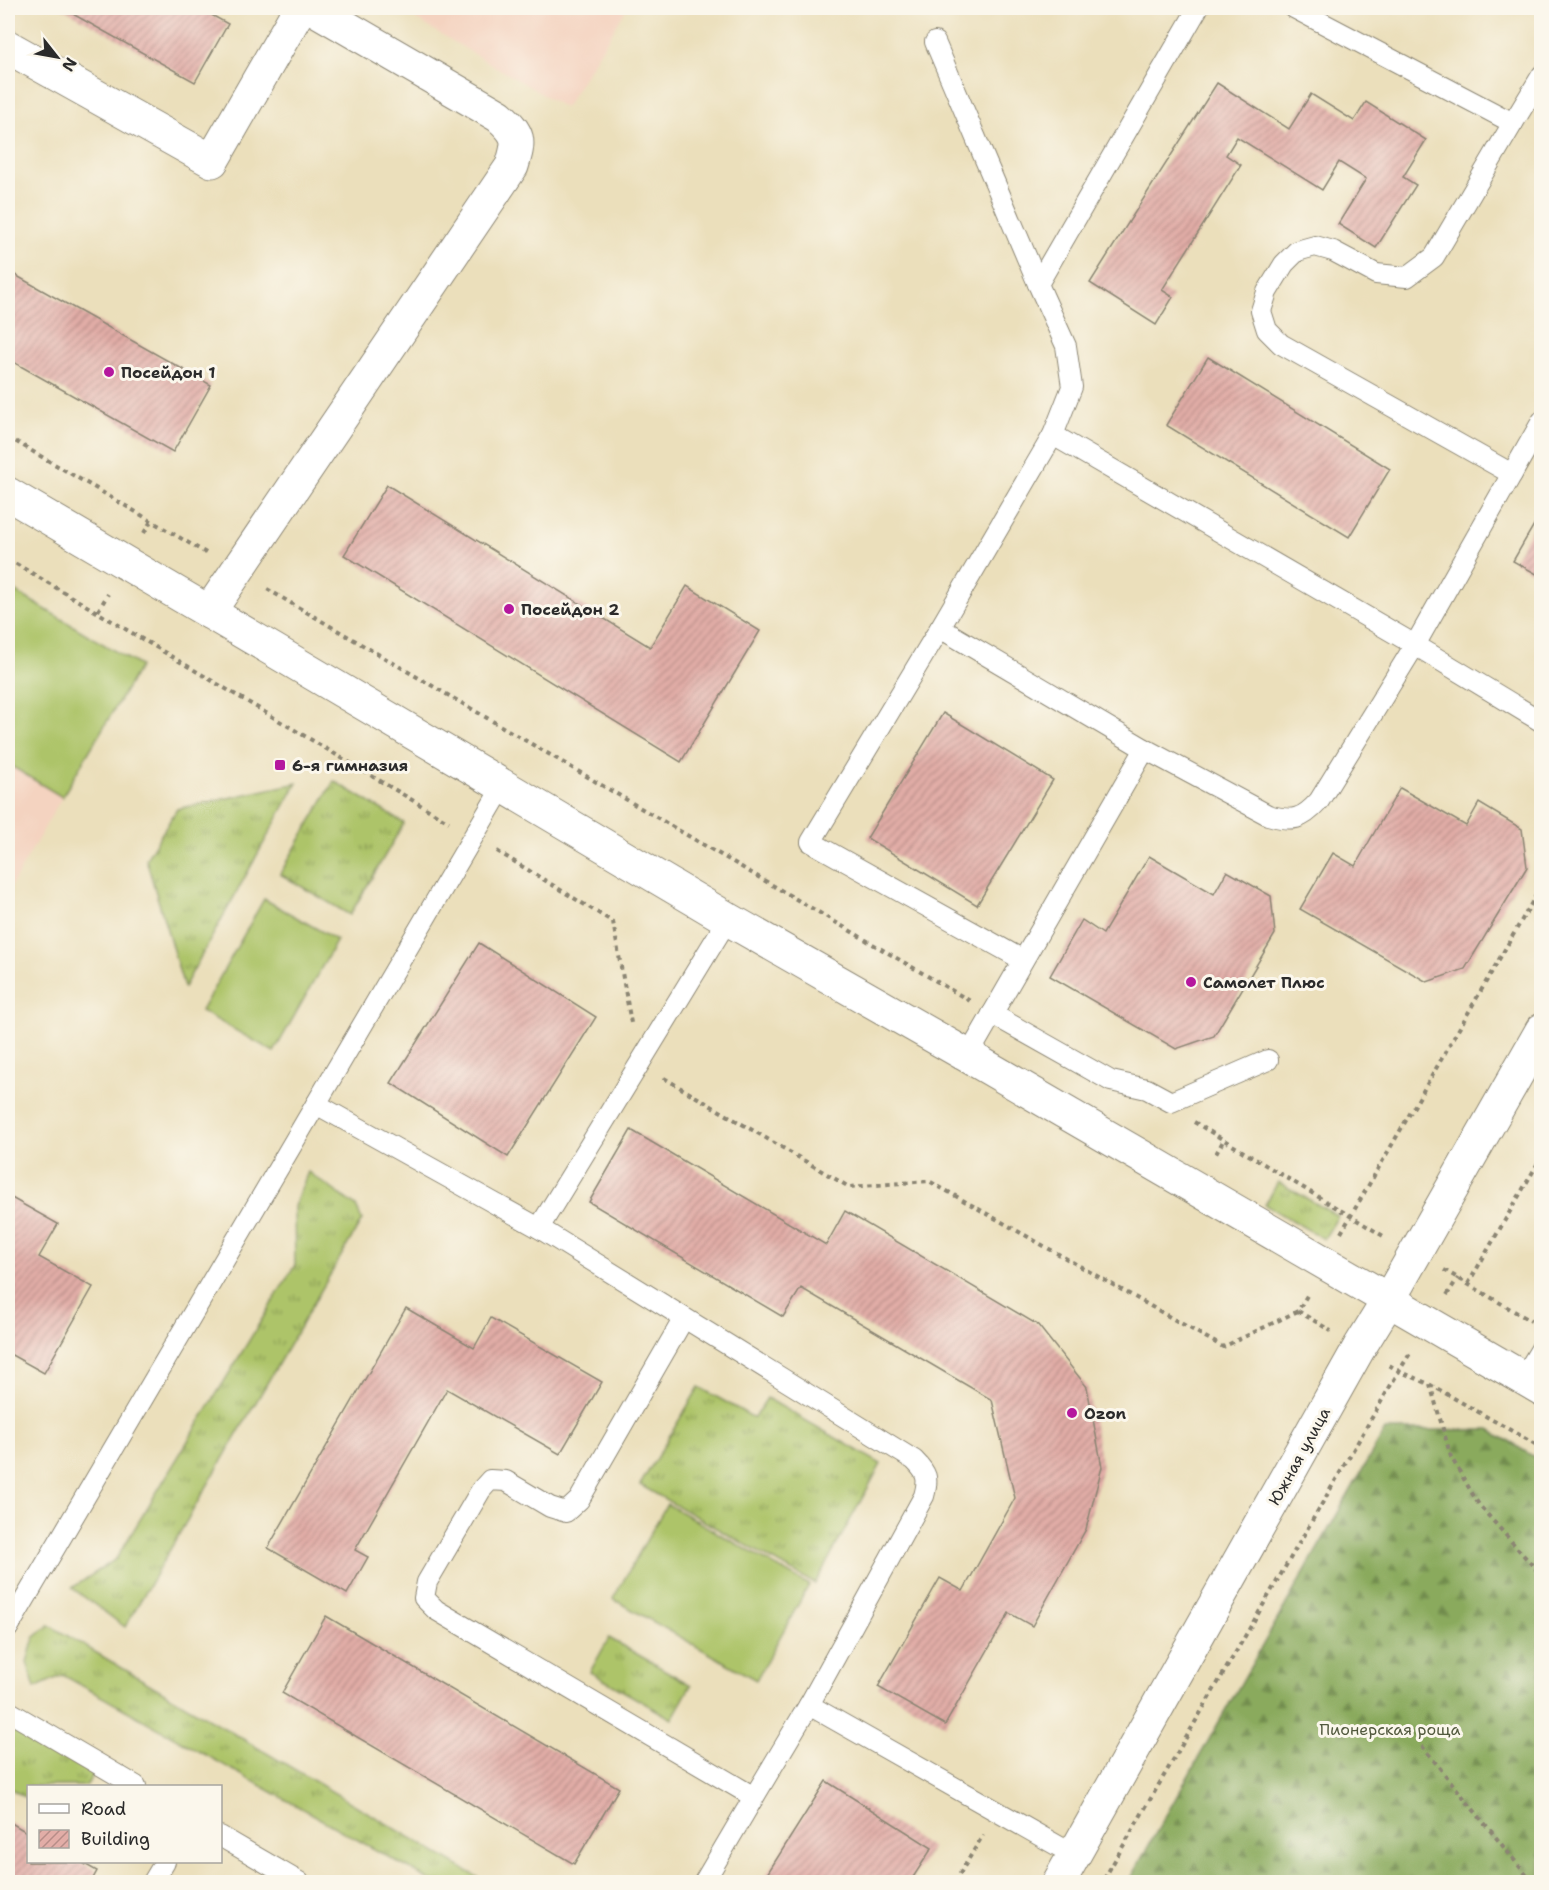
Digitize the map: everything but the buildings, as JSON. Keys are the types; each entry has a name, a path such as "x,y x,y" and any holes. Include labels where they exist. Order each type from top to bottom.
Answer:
{"street":[{"path":"8,47 212,161 300,8"},
{"path":"209,612 512,166 518,147 514,129 499,116 313,8"},
{"path":"8,495 728,919 1532,1384"},
{"name":"Южная улица","path":"1066,1869 1359,1347 1388,1301 1542,1030"}],"lane":[{"path":"1038,284 1198,8"},
{"path":"1294,8 1513,123"},
{"path":"934,42 1066,346 1072,387 1053,435 811,842 1023,960"},
{"path":"1512,474 1281,344 1267,330 1262,311 1267,292 1284,264 1297,251 1315,246 1333,250 1376,274 1407,277 1434,257 1542,75"},
{"path":"940,628 1145,749 1268,815 1287,820 1306,815 1319,801 1415,645 1542,421"},
{"path":"1053,435 1415,645 1542,722"},
{"path":"968,1056 1145,749"},
{"path":"8,1628 13,1607 316,1104 503,786"},
{"path":"539,1228 728,919"},
{"path":"992,1014 1111,1081 1147,1089 1172,1102 1268,1060"},
{"path":"316,1104 539,1228 914,1460 924,1470 928,1483 924,1496 809,1705 704,1882"},
{"path":"684,1318 579,1500 566,1512 550,1507 506,1481 490,1480 481,1490 427,1582 424,1598 436,1610 754,1797"},
{"path":"1532,1384 1542,1347"},
{"path":"809,1705 996,1811 1066,1869"},
{"path":"8,1711 134,1785"},
{"path":"222,1837 299,1882"},
{"path":"153,1882 164,1863"}],"path":[{"path":"8,437 992,1014"},
{"path":"8,559 613,922 639,1063 849,1187 929,1181 1223,1347 1298,1311"},
{"path":"1172,1102 1195,1123 1350,1217 1542,885"},
{"path":"1216,1154 1223,1141"},
{"path":"1468,1284 1542,1156"},
{"path":"1102,1882 1400,1371 1429,1384 1542,1448"},
{"path":"1429,1384 1451,1457 1479,1505 1542,1576"},
{"path":"1422,1746 1532,1882"},
{"path":"955,1882 996,1811"}],"shaded area":[{"path":"397,8 627,8 565,108"},
{"path":"8,764 62,797 8,892"}],"green space":[{"path":"8,587 140,666 62,797 8,764"},
{"path":"334,781 404,823 350,915 280,874"},
{"path":"297,783 184,987 146,859 177,809"},
{"path":"264,899 337,940 274,1052 201,1011"},
{"path":"308,1172 356,1206 362,1220 125,1627 72,1588 116,1559 295,1265 294,1206"},
{"path":"1278,1182 1338,1216 1324,1239 1265,1205"},
{"path":"699,1387 754,1418 767,1398 881,1464 815,1584 640,1485"},
{"name":"Пионерская роща","path":"1385,1430 1490,1430 1541,1461 1541,1882 1128,1882"},
{"path":"667,1504 809,1585 756,1680 613,1599"},
{"path":"49,1625 486,1882 433,1882 63,1675 35,1688 27,1662 34,1638"},
{"path":"609,1638 691,1685 672,1719 590,1672"},
{"path":"8,1719 96,1771 87,1785 27,1785 27,1798 8,1787"}],"place":[{"name":"Посейдон 1","path":"109,372"},
{"name":"Посейдон 2","path":"509,609"},
{"name":"6-я гимназия","path":"280,765"},
{"name":"Самолет Плюс","path":"1191,982"},
{"name":"Ozon","path":"1072,1413"}]}
